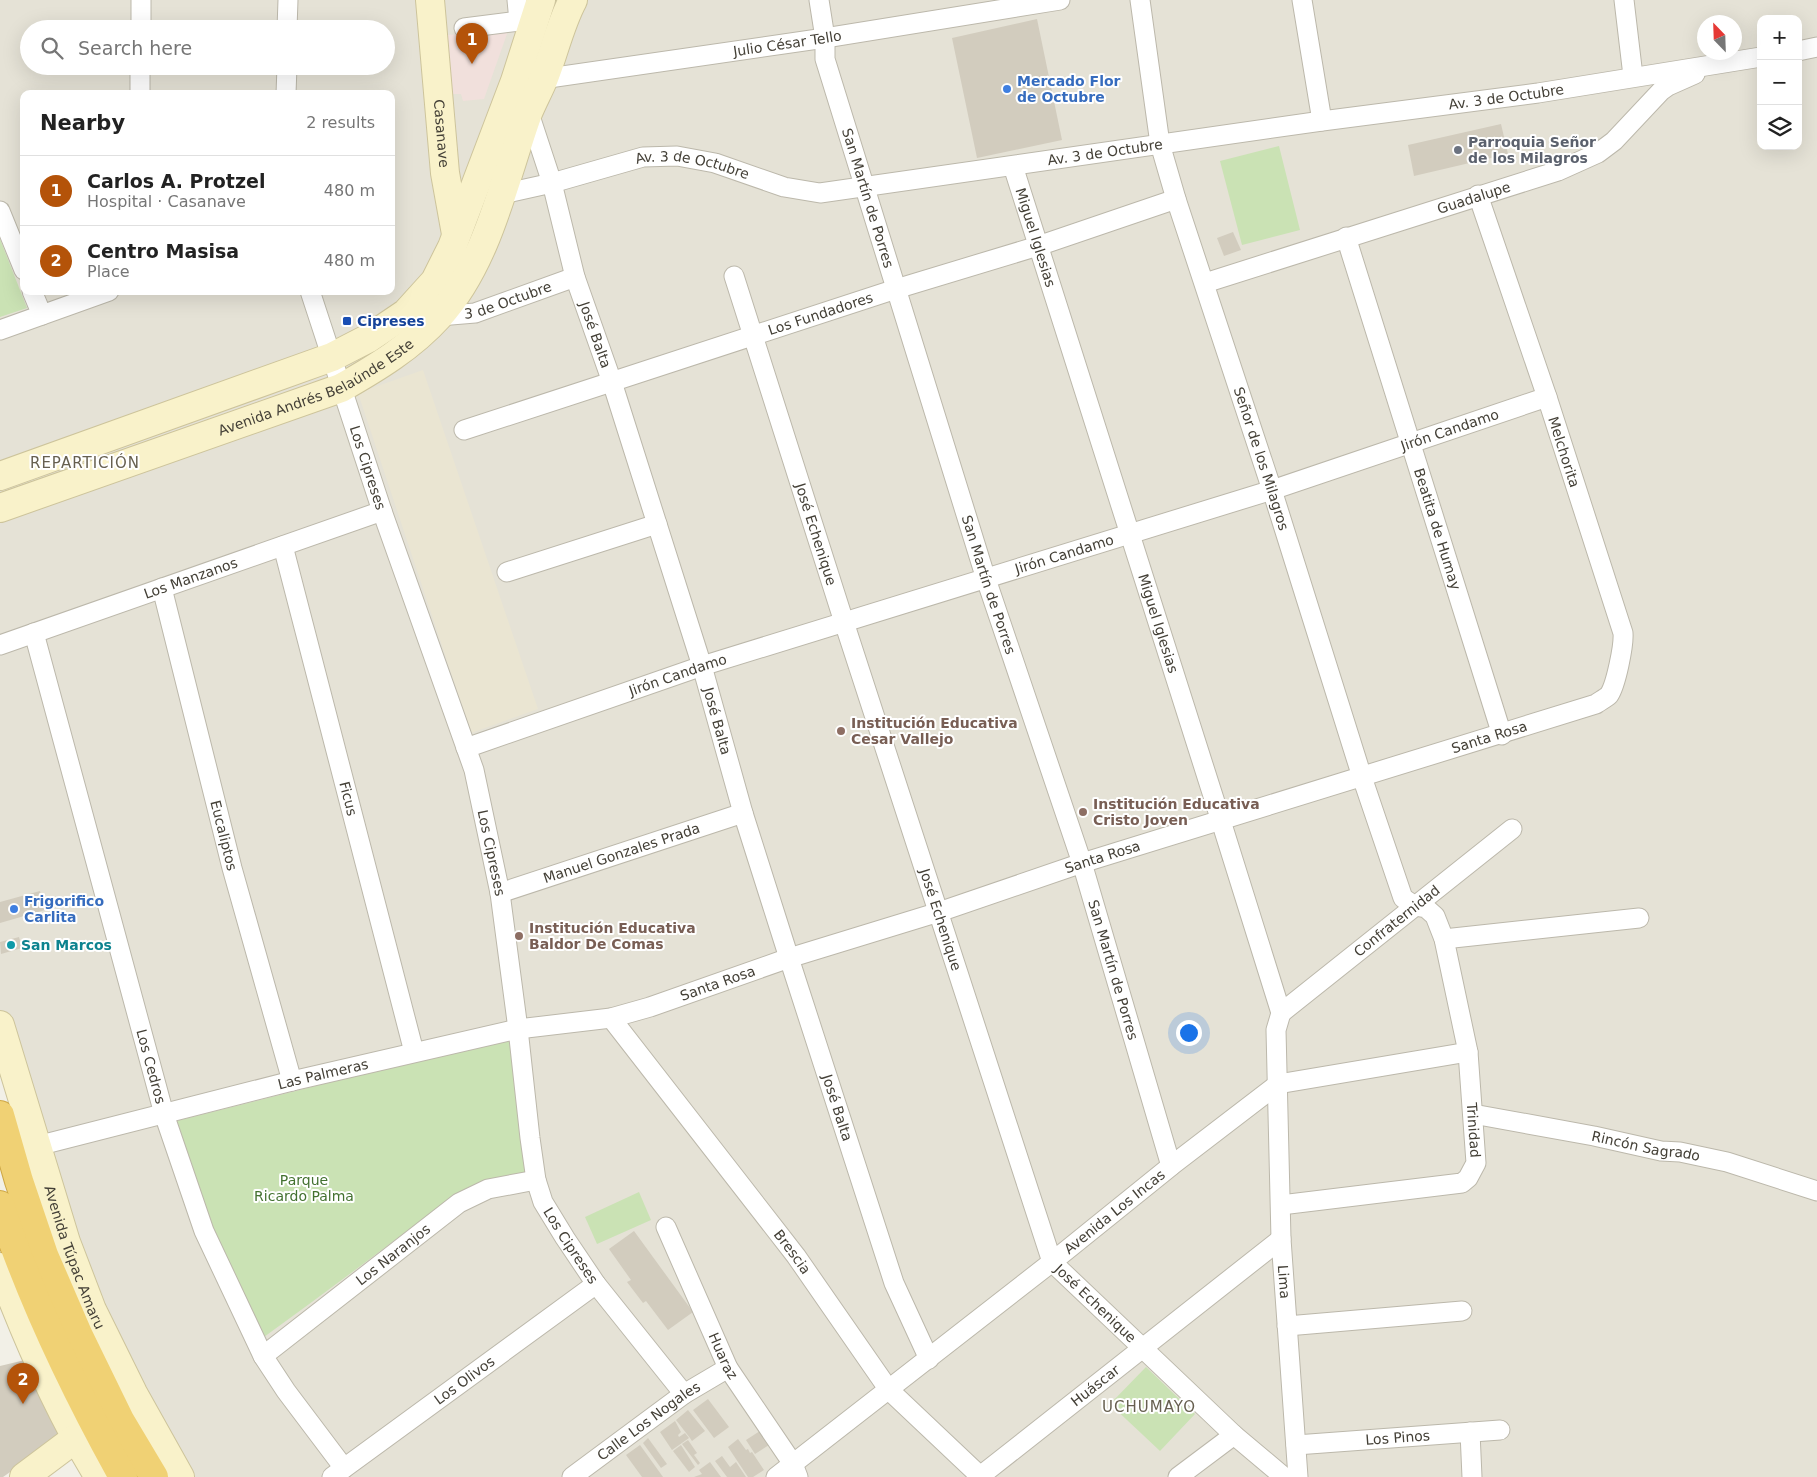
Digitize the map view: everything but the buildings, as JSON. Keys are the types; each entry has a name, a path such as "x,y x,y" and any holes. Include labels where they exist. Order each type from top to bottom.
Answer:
{"highway":[{"name":"Avenida Túpac Amaru","path":"0,1115 19,1181 52,1273 79,1336 120,1420 154,1477"},
{"path":"0,1205 49,1333 87,1412 123,1477"}],"street":[{"path":"141,0 141,20"},
{"path":"287,20 288,0"},
{"name":"Casanave","path":"430,0 445,174 456,236 467,254 476,259"},
{"path":"464,28 525,24 517,0"},
{"name":"Avenida Andrés Belaúnde Este","path":"0,476 332,357 369,338 406,313 435,282 456,236 515,81 525,24 541,0"},
{"name":"Avenida Andrés Belaúnde Este","path":"0,508 341,388 380,366 416,338 439,316 463,284 476,259 502,194 529,111 544,79 573,0"},
{"name":"San Martín de Porres","path":"819,0 825,38 825,59 986,579 1082,864 1171,1166"},
{"name":"Julio César Tello","path":"515,81 544,79 825,38 1060,0"},
{"name":"Señor de los Milagros","path":"1140,0 1160,144 1176,200 1272,490 1362,777 1403,898 1415,906"},
{"path":"1302,0 1322,121"},
{"path":"1624,0 1633,76"},
{"path":"1802,50 1817,47"},
{"path":"1717,65 1757,58"},
{"name":"Av. 3 de Octubre","path":"502,194 552,183 643,157 677,156 715,163 784,187 820,193 1322,121 1538,93 1633,76 1717,65"},
{"name":"Guadalupe","path":"1204,283 1558,171 1598,153 1614,141 1664,88 1717,65"},
{"path":"140,75 140,90"},
{"path":"286,90 287,75"},
{"name":"José Balta","path":"515,81 529,111 552,183 575,277 612,382 702,666 743,813 894,1284 929,1359"},
{"name":"Miguel Iglesias","path":"1013,166 1281,1013 1276,1030 1278,1084"},
{"name":"Melchorita","path":"1478,195 1547,397 1623,633 1624,640 1616,676 1609,694 1596,704"},
{"name":"Los Fundadores","path":"464,430 1176,200"},
{"path":"0,211 20,260"},
{"name":"Beatita de Humay","path":"1346,238 1502,735"},
{"name":"José Echenique","path":"734,276 844,622 1052,1262 1234,1435 1284,1477"},
{"name":"3 de Octubre","path":"439,316 475,313 575,277"},
{"path":"34,295 42,315"},
{"path":"0,330 98,295"},
{"name":"Los Cipreses","path":"311,295 382,511 474,770 500,893 536,1180 543,1202 596,1284 684,1394"},
{"name":"Jirón Candamo","path":"466,748 702,666 1272,490 1547,397"},
{"name":"Los Manzanos","path":"0,645 382,511"},
{"path":"507,572 657,524"},
{"name":"Ficus","path":"283,546 414,1052"},
{"name":"Eucaliptos","path":"162,588 232,868 292,1081"},
{"name":"Los Cedros","path":"34,633 164,1114 204,1231 263,1356 338,1473"},
{"name":"Santa Rosa","path":"611,1018 650,1007 789,958 939,912 1082,864 1502,735 1596,704"},
{"name":"Manuel Gonzales Prada","path":"500,893 743,813"},
{"name":"Confraternidad","path":"1281,1013 1512,829"},
{"name":"Trinidad","path":"1281,1205 1462,1183 1468,1178 1476,1163 1474,1114 1468,1052 1444,939 1435,916 1426,908 1415,906"},
{"path":"1444,939 1640,918"},
{"name":"Las Palmeras","path":"37,1146 414,1052 518,1029 611,1018"},
{"name":"Brescia","path":"611,1018 796,1256 890,1390 980,1477"},
{"name":"Avenida Túpac Amaru","path":"0,1025 66,1242 92,1310 133,1393 180,1477"},
{"name":"Avenida Los Incas","path":"776,1477 796,1471 890,1390 1171,1166 1278,1084 1468,1052"},
{"name":"Lima","path":"1278,1084 1281,1240 1298,1477"},
{"name":"Rincón Sagrado","path":"1474,1114 1727,1162 1817,1191"},
{"name":"Los Naranjos","path":"263,1356 459,1203 488,1189 536,1180"},
{"name":"Huaraz","path":"666,1226 728,1368 796,1471"},
{"name":"Huáscar","path":"980,1477 1281,1240"},
{"path":"0,1267 41,1364 76,1438 99,1477"},
{"name":"Los Olivos","path":"338,1473 596,1284"},
{"path":"1287,1326 1462,1311"},
{"name":"Calle Los Nogales","path":"572,1477 684,1394 728,1368"},
{"name":"Los Pinos","path":"1296,1445 1500,1430"},
{"path":"1470,1432 1472,1477"},
{"path":"1178,1477 1234,1435"},
{"path":"24,1477 76,1438"}],"shaded area":[{"path":"0,0 1817,0 1817,1477 173,1477 0,1047"},
{"path":"508,31 484,99 463,101 461,94 451,94 445,35"},
{"path":"423,370 538,709 471,733 358,393"}],"green space":[{"path":"1279,146 1300,230 1242,245 1220,161"},
{"path":"0,239 20,290 20,295 22,295 27,308 0,317"},
{"name":"Parque Ricardo Palma","path":"510,1037 527,1172 485,1184 446,1204 264,1337 218,1241 176,1121"},
{"path":"639,1192 651,1220 597,1244 585,1217"},
{"path":"1146,1367 1195,1414 1160,1451 1110,1404"}],"place":[{"name":"Carlos A. Protzel","path":"472,64"},
{"name":"Mercado Flor de Octubre","path":"1007,89"},
{"name":"Parroquia Señor de los Milagros","path":"1458,150"},
{"name":"Cipreses","path":"347,321"},
{"name":"Institución Educativa Cesar Vallejo","path":"841,731"},
{"name":"Institución Educativa Cristo Joven","path":"1083,812"},
{"name":"Frigorifico Carlita","path":"14,909"},
{"name":"Institución Educativa Baldor De Comas","path":"519,936"},
{"name":"San Marcos","path":"11,945"},
{"name":"Centro Masisa","path":"23,1404"}],"district":[{"name":"REPARTICIÓN","path":"85,463"},
{"name":"UCHUMAYO","path":"1149,1407"}]}
